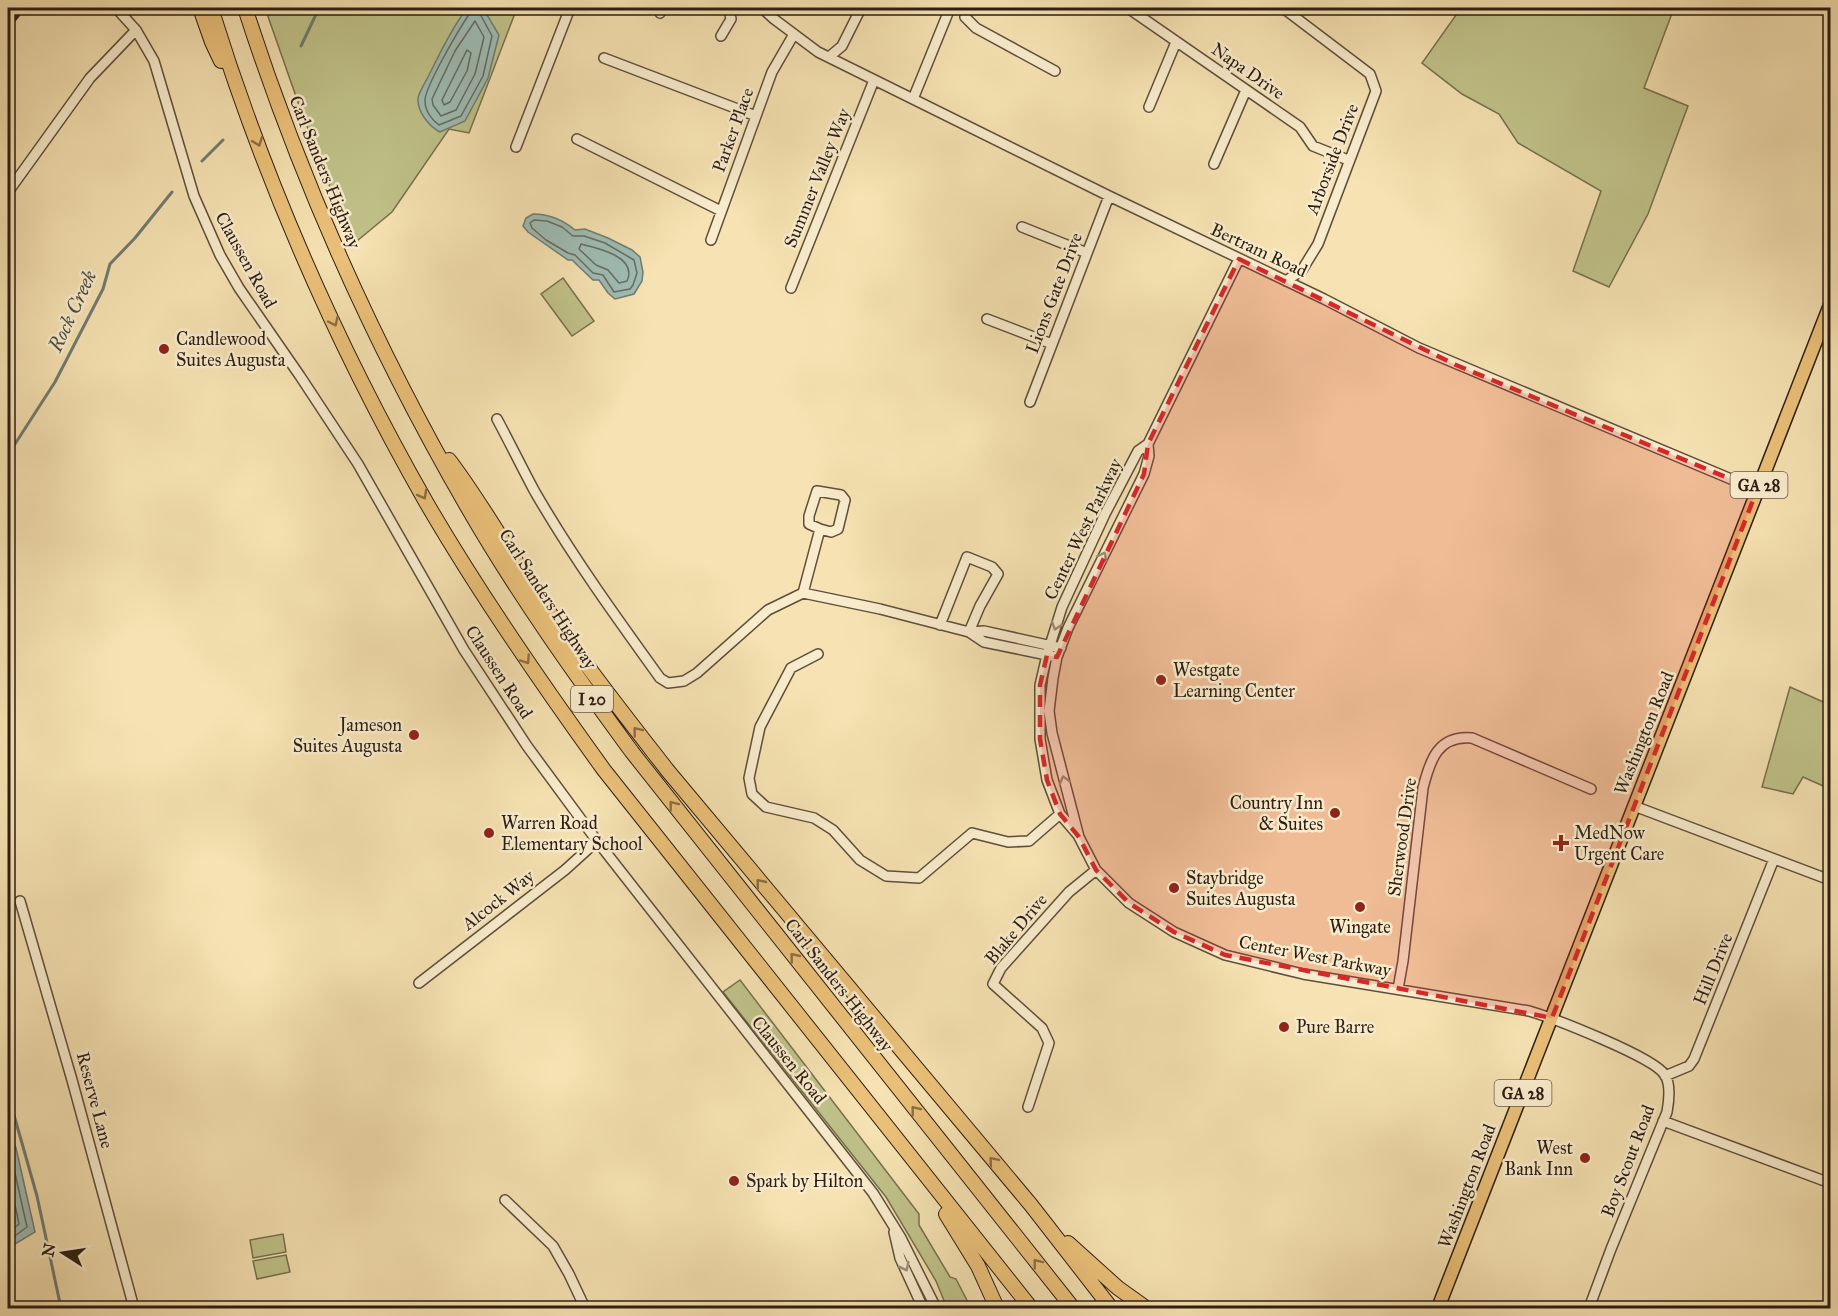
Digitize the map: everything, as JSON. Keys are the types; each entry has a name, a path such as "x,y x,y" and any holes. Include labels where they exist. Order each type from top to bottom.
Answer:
{"highway":[{"path":"200,8 212,42 247,115"},
{"name":"I 20","path":"211,8 247,115 304,257 362,379 425,501 487,602 604,770 1031,1308"},
{"name":"Carl Sanders Highway","path":"245,8 272,87 320,212 380,343 418,419 513,582 632,752 1073,1308"},
{"path":"418,419 468,484 538,596 668,771 785,914 916,1066 1031,1205 1111,1308"},
{"path":"907,1151 978,1266 997,1308"},
{"path":"1031,1205 1093,1266 1146,1308"}],"main road":[{"name":"Washington Road","path":"1438,1308 1830,305"}],"street":[{"name":"Claussen Road","path":"116,8 146,44 160,76 202,216 238,288 307,385 358,464 439,607 507,715 597,841 699,974 850,1162 892,1224 936,1308"},
{"path":"516,147 570,8"},
{"path":"721,36 731,19 727,8"},
{"path":"829,57 842,46 861,8"},
{"path":"913,99 950,8"},
{"path":"968,8 965,17 976,27 1055,71"},
{"name":"Napa Drive","path":"1128,8 1300,127 1313,146 1348,160"},
{"name":"Arborside Drive","path":"1283,8 1370,74 1376,91 1318,244 1302,270 1286,281"},
{"name":"Bertram Road","path":"768,9 794,34 818,52 1456,365 1757,490"},
{"path":"8,192 90,78 136,30"},
{"name":"Parker Place","path":"711,240 772,72 794,34"},
{"path":"1149,107 1176,42"},
{"path":"604,58 756,116"},
{"name":"Summer Valley Way","path":"791,288 874,80"},
{"path":"1214,164 1246,90"},
{"path":"577,139 721,211"},
{"name":"Lions Gate Drive","path":"1030,402 1109,196"},
{"path":"1022,227 1087,253"},
{"name":"Center West Parkway","path":"1239,259 1148,444 1138,451 1105,514 1062,607 1048,650 1040,685 1040,739 1047,780 1060,814 1079,837 1096,870 1129,903 1174,932 1201,946 1225,955 1284,970 1474,1001 1529,1011 1552,1018"},
{"path":"987,319 1052,344"},
{"path":"497,419 535,491 606,602 660,678 668,683 684,681 697,673 768,610 803,593 880,609 969,632 984,631 1059,653"},
{"name":"Center West Parkway","path":"1079,837 1052,733 1049,711 1053,678 1068,628 1144,474 1149,456 1148,444"},
{"path":"817,491 841,495 845,500 838,530 831,532 820,529 809,524 809,516 817,491"},
{"path":"803,593 820,529"},
{"path":"940,625 967,557 992,567 998,574 969,632"},
{"path":"818,654 791,668 760,727 749,778 752,794 766,807 814,818 833,830 860,860 885,876 919,878 972,833 1008,842 1029,841 1060,814"},
{"name":"Sherwood Drive","path":"1398,989 1423,788 1430,763 1437,750 1459,738 1472,738 1591,789"},
{"path":"1634,806 1830,880"},
{"name":"Alcock Way","path":"419,983 565,870 597,841"},
{"name":"Hill Drive","path":"1665,1076 1689,1066 1694,1059 1774,859"},
{"name":"Blake Drive","path":"1028,1107 1049,1043 1042,1028 993,984 1001,968 1068,892 1096,870"},
{"name":"Reserve Lane","path":"20,901 134,1308"},
{"path":"1552,1018 1641,1056 1665,1076"},
{"name":"Boy Scout Road","path":"1589,1308 1663,1121 1669,1101 1665,1076"},
{"path":"1663,1121 1830,1183"},
{"path":"505,1200 553,1246 585,1308"},
{"path":"892,1224 900,1258 923,1308"}],"highlighted area":[{"path":"1239,259 1456,365 1757,490 1552,1018 1225,955 1174,932 1129,903 1096,870 1079,837 1060,814 1047,780 1040,739 1040,685 1047,655 1057,657 1144,474 1148,444"}],"green space":[{"path":"265,8 517,8 469,133 449,129 392,212 352,245 299,105"},
{"path":"1461,8 1674,8 1644,88 1688,106 1648,214 1609,287 1573,271 1601,191 1518,143 1499,114 1462,94 1422,63"},
{"path":"563,278 594,321 572,336 541,294"},
{"path":"1790,687 1830,705 1830,789 1803,777 1793,794 1762,787"},
{"path":"740,980 919,1214 919,1225 950,1277 956,1279 971,1308 947,1308 936,1281 886,1197 723,992"},
{"path":"283,1234 286,1252 253,1258 250,1240"},
{"path":"286,1255 290,1272 257,1279 253,1261"}],"water":[{"path":"467,8 483,8 499,35 488,78 465,121 440,132 424,118 419,108 418,98 446,42"},
{"path":"533,214 556,218 575,230 585,229 632,250 640,257 643,272 642,281 634,294 615,299 599,280 593,280 572,260 568,260 528,232 523,226 526,218"},
{"path":"8,1126 16,1148 35,1232 10,1247 8,1255"}],"waterway":[{"name":"Rock Creek","path":"301,46 319,8"},
{"name":"Rock Creek","path":"202,161 223,140"},
{"name":"Rock Creek","path":"8,447 15,444 55,382 103,289 110,264 135,238 172,192"},
{"name":"Rock Creek","path":"8,1094 37,1196 61,1308"}],"railway":[{"path":"8,27 23,8"}],"place":[{"name":"Candlewood Suites Augusta","path":"164,349"},
{"name":"Westgate Learning Center","path":"1161,680"},
{"name":"Jameson Suites Augusta","path":"414,735"},
{"name":"Country Inn & Suites","path":"1335,813"},
{"name":"Warren Road Elementary School","path":"489,833"},
{"name":"MedNow Urgent Care","path":"1561,843"},
{"name":"Staybridge Suites Augusta","path":"1174,888"},
{"name":"Wingate","path":"1360,907"},
{"name":"Pure Barre","path":"1284,1027"},
{"name":"West Bank Inn","path":"1585,1158"},
{"name":"Spark by Hilton","path":"734,1181"}]}
